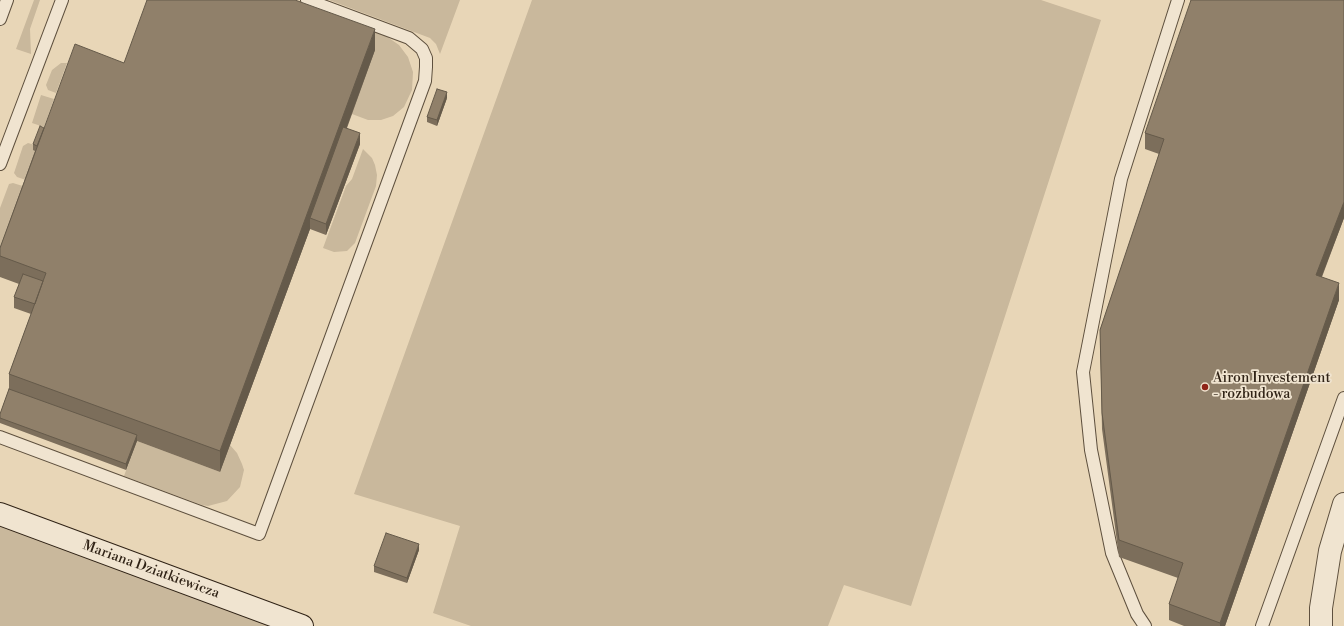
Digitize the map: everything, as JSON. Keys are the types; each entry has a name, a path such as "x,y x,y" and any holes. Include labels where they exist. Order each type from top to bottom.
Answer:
{"street":[{"path":"1321,626 1321,608 1334,538 1344,504"},
{"name":"Mariana Dziatkiewicza","path":"0,514 298,625"},
{"path":"1327,577 1337,626"}],"lane":[{"path":"0,19 7,0"},
{"path":"0,164 62,0"},
{"path":"0,437 259,534 425,82 426,58 422,50 409,38 307,0"},
{"path":"1145,626 1137,614 1112,553 1091,450 1083,372 1121,178 1178,0"},
{"path":"1262,626 1344,398"}],"shaded area":[{"path":"34,0 40,0 30,29 31,54 16,49"},
{"path":"286,0 386,36 399,45 408,57 413,72 412,90 404,107 393,116 381,120 368,120 352,114"},
{"path":"329,0 460,0 440,54 436,44 430,38"},
{"path":"532,0 1041,0 1101,20 911,606 844,585 828,626 471,626 433,613 460,526 354,494"},
{"path":"61,63 67,63 56,93 48,90 46,85 52,70"},
{"path":"41,95 54,99 44,127 32,123"},
{"path":"28,143 35,145 42,153 32,182 17,177 14,173 23,146"},
{"path":"363,149 372,158 375,165 377,175 376,186 355,243 347,251 334,252 323,248 346,186 352,179"},
{"path":"13,183 29,188 0,268 0,208 9,184"},
{"path":"137,441 220,472 230,445 237,453 244,470 240,487 227,501 208,506 124,476"},
{"path":"0,526 275,626 0,626"}],"building":[{"path":"147,0 295,0 375,29 220,451 9,374 46,273 0,256 0,248 75,44 124,63"},
{"path":"1191,0 1344,0 1344,202 1316,275 1339,283 1220,623 1169,604 1183,563 1119,540 1102,413 1100,330 1164,139 1145,133"},
{"path":"437,89 447,92 437,120 427,117"},
{"path":"40,126 44,128 37,146 33,144"},
{"path":"343,127 360,133 326,224 310,218"},
{"path":"23,274 43,281 35,304 14,297"},
{"path":"9,389 137,435 126,464 0,418"},
{"path":"386,533 419,544 407,578 374,566"}],"place":[{"name":"Airon Investement - rozbudowa","path":"1205,387"}]}
